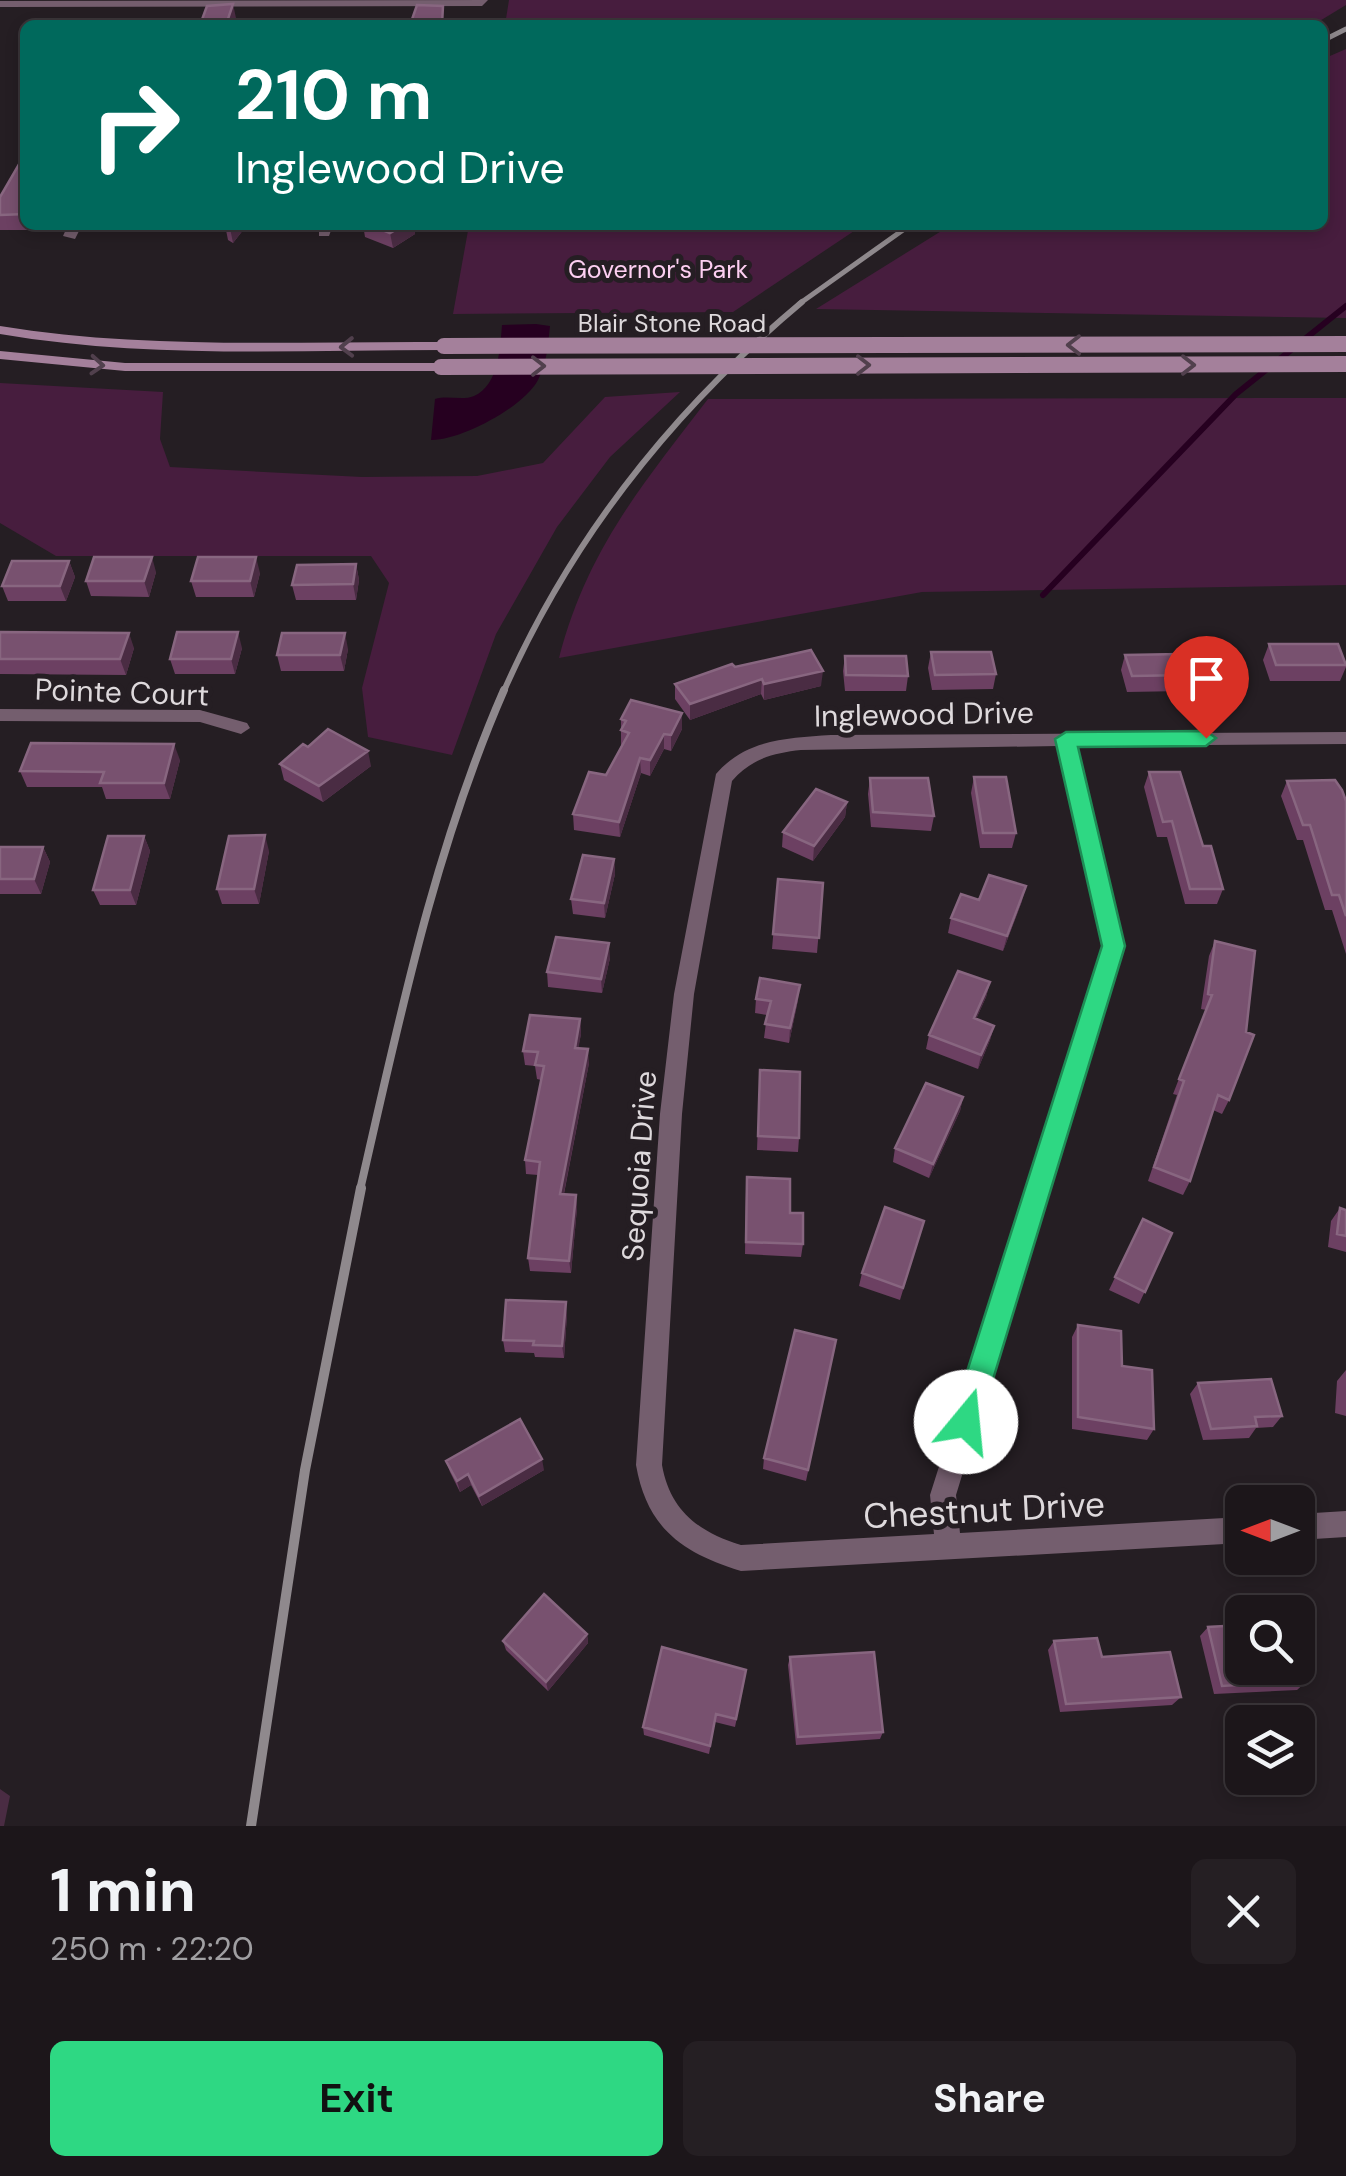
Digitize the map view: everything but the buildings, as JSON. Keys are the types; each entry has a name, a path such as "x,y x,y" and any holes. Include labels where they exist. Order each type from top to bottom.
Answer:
{"main road":[{"name":"Blair Stone Road","path":"0,330 71,342 238,347 1346,344"},
{"path":"232,367 238,347"},
{"name":"Blair Stone Road","path":"0,355 125,367 1346,364"}],"street":[{"path":"0,4 385,9 482,2"},
{"name":"Pointe Court","path":"0,716 200,716 241,728"},
{"name":"Inglewood Drive","path":"744,756 771,746 831,741 1346,738"},
{"path":"948,1547 943,1495 1114,946 1066,739"},
{"name":"Sequoia Drive","path":"730,1555 702,1544 680,1526 657,1499 649,1465 672,1114 684,994 723,778 744,756"},
{"path":"1315,1526 1346,1524"},
{"name":"Chestnut Drive","path":"730,1555 741,1558 1225,1531"}],"green space":[{"path":"509,0 1346,0 1346,5 1321,20 506,20"},
{"path":"1346,49 1346,318 816,309 943,230 1328,230 1328,57"},
{"name":"Governor's Park","path":"468,230 856,230 733,312 453,314"},
{"path":"0,383 163,392 160,439 170,467 362,477 477,476 543,463 605,397 680,392 610,457 557,527 496,634 452,755 368,737 362,688 389,583 371,556 56,556 0,523"},
{"path":"1346,398 1346,585 922,592 559,658 571,619 601,551 639,490 708,399"}],"shaded area":[{"path":"502,325 550,326 547,354 531,390 506,411 474,429 431,440 435,399 469,397 482,391 497,365"}],"waterway":[{"path":"1043,595 1236,394 1346,306"}],"railway":[{"path":"1328,38 1346,29"},
{"path":"799,304 903,230"},
{"path":"503,693 560,582 630,480 711,387 802,302"},
{"path":"360,1190 438,874 479,750 504,690"},
{"path":"251,1826 305,1470 361,1188"}],"route":[{"path":"966,1422 1114,946 1066,739 1206,738"}]}
